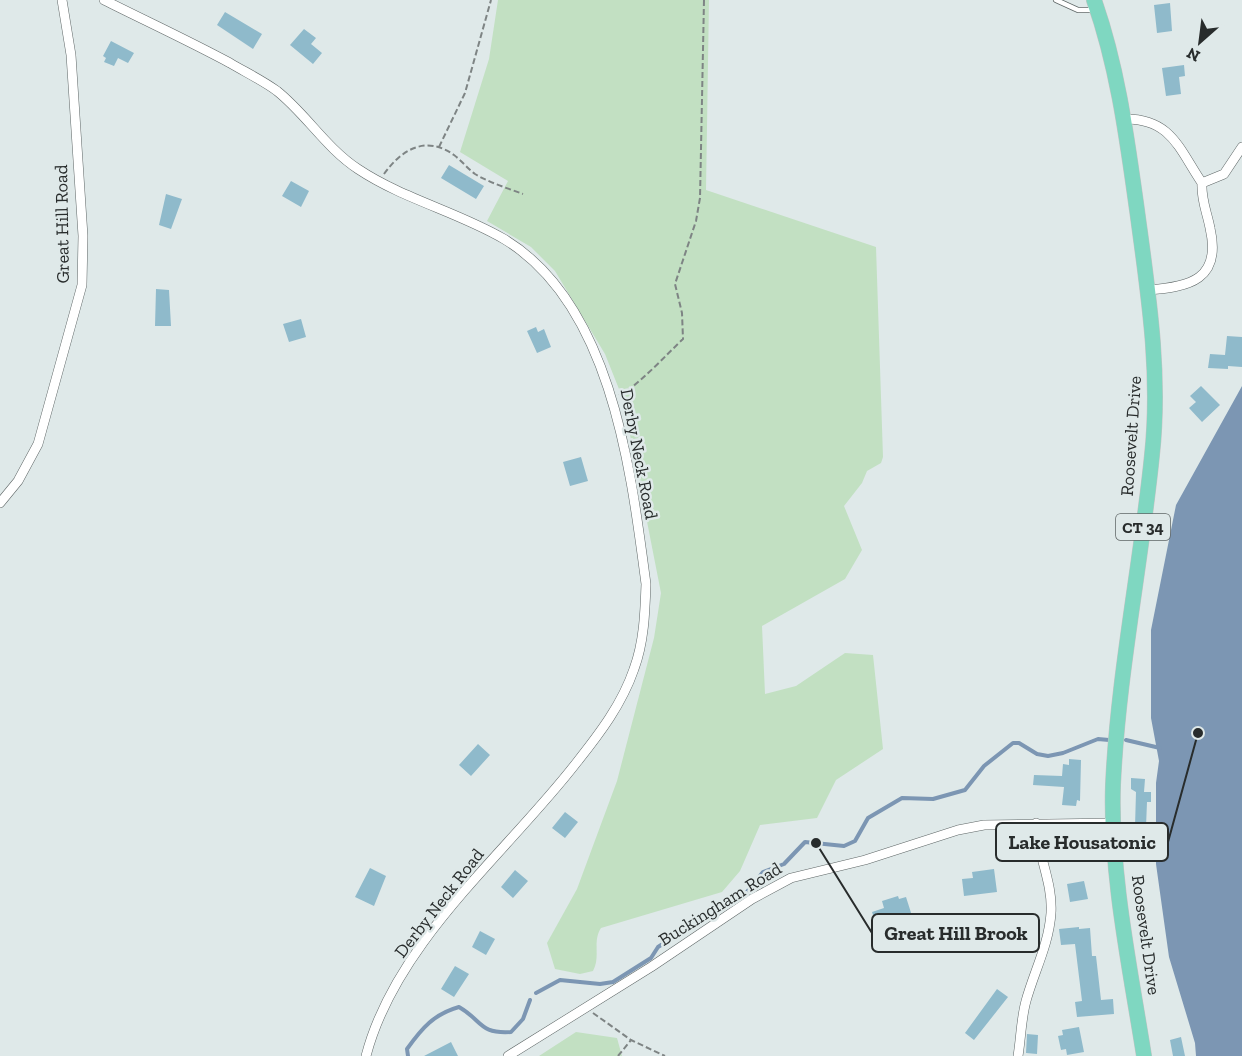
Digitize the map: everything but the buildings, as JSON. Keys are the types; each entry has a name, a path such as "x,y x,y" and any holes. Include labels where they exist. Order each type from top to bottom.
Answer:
{"main road":[{"name":"Roosevelt Drive","path":"1096,5 1124,119 1148,291 1156,388 1117,735 1114,823 1126,940 1144,1056"}],"street":[{"name":"Great Hill Road","path":"0,503 18,481 38,444 82,285 83,236 71,55 62,0"},
{"name":"Derby Neck Road","path":"105,0 221,58 274,89 296,107 344,158 379,182 502,238 535,262 565,300 595,353 613,397 646,584 645,615 634,671 618,706 590,746 456,903 415,957 384,1009 366,1056"},
{"path":"1124,119 1143,118 1159,124 1176,142 1202,183 1201,200 1211,230 1212,251 1207,270 1194,282 1182,288 1148,291"},
{"path":"1202,183 1224,174 1242,147"},
{"name":"Buckingham Road","path":"508,1056 588,1008 735,910 791,878 865,860 958,830 1003,823 1114,823"},
{"path":"1018,1056 1024,1010 1044,947 1051,914 1048,883 1038,843 1036,823"}],"lane":[{"path":"1056,0 1078,10 1096,5"}],"path":[{"path":"439,147 465,93 491,0"},
{"path":"613,397 636,385 646,372 683,339 682,313 675,284 696,220 700,198 704,0"},
{"path":"379,182 392,163 414,146 426,144 439,147 457,157 474,174 524,194"},
{"path":"588,1008 600,1020 631,1040 665,1056"},
{"path":"618,1056 631,1040"}],"green space":[{"path":"498,0 709,0 706,190 876,247 883,457 881,463 867,471 862,483 844,506 862,550 845,579 762,626 765,694 796,686 845,653 873,655 883,749 836,780 817,818 760,825 740,871 722,892 601,928 598,933 593,971 580,974 555,969 547,943 577,889 617,781 654,638 661,593 623,399 605,354 555,271 531,247 487,221 508,181 460,152 489,59"},
{"path":"576,1032 617,1038 622,1056 539,1056"}],"water":[{"path":"1242,386 1242,1056 1196,1056 1195,1043 1169,957 1156,864 1156,783 1159,761 1151,718 1151,630 1176,505"}],"waterway":[{"path":"536,993 560,980 600,984 613,982 651,958 658,947 746,893 763,872 784,864 805,842 844,846 855,841 868,818 902,798 933,799 965,790 984,766 1013,743 1019,743 1037,754 1048,756 1063,753 1098,739 1109,740"},
{"path":"1126,740 1160,748"},
{"path":"408,1056 407,1049 423,1028 450,1010 459,1007 487,1029 511,1032 523,1019 530,1000"}],"place":[{"name":"Lake Housatonic","path":"1198,733"},
{"name":"Great Hill Brook","path":"816,843"}]}
